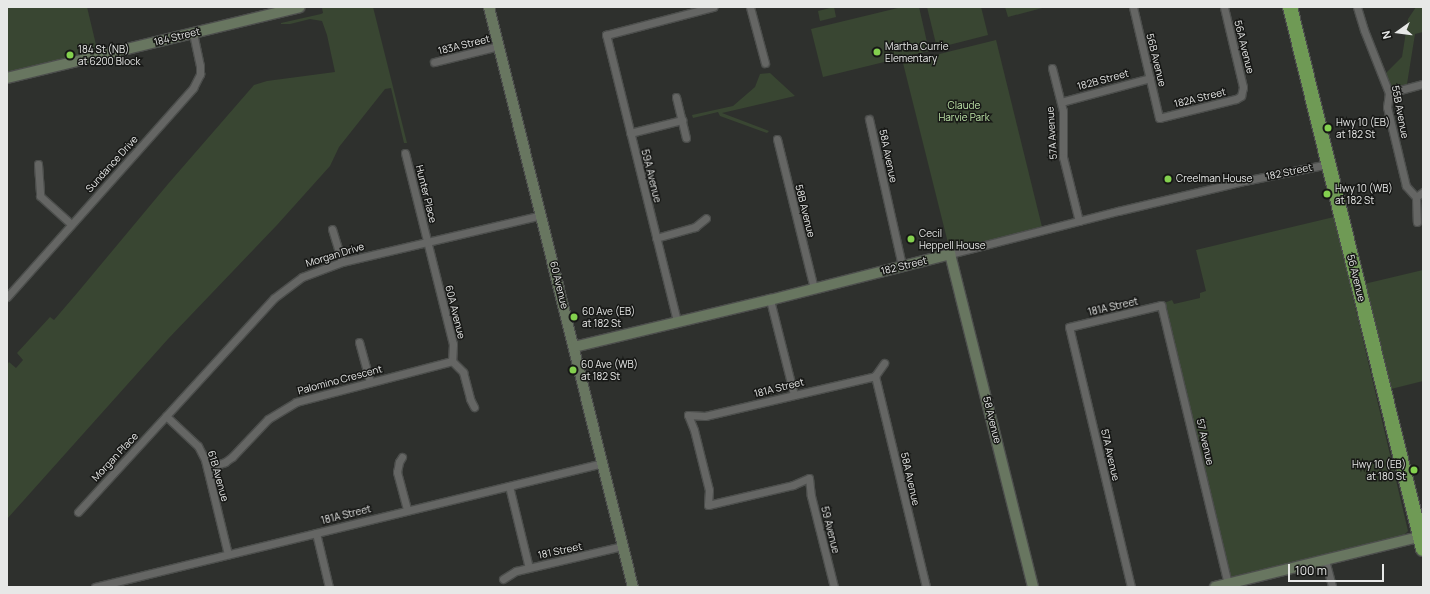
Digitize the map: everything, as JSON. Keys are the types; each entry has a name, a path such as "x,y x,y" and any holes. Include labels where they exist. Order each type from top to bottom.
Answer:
{"highway":[{"name":"56 Avenue","path":"1290,7 1422,541"}],"street":[{"name":"184 Street","path":"7,78 300,7"},
{"name":"60 Avenue","path":"489,7 542,215 633,587"},
{"name":"59A Avenue","path":"677,321 606,35 713,7"},
{"path":"750,7 765,63"},
{"name":"56B Avenue","path":"1133,7 1160,118"},
{"name":"56A Avenue","path":"1224,7 1243,87 1243,93"},
{"name":"55B Avenue","path":"1357,7 1364,30 1388,93 1388,107 1406,186 1416,197"},
{"name":"Sundance Drive","path":"7,297 196,84 200,66 193,33"},
{"name":"183A Street","path":"434,62 499,46"},
{"name":"57A Avenue","path":"1052,68 1061,102 1064,121 1063,157 1079,221"},
{"name":"182B Street","path":"1061,102 1150,78"},
{"path":"1388,93 1423,84"},
{"name":"182A Street","path":"1160,118 1236,99 1243,93"},
{"path":"676,97 686,138"},
{"path":"630,133 682,120"},
{"name":"58A Avenue","path":"869,120 902,266"},
{"name":"58B Avenue","path":"777,139 814,289"},
{"name":"Hunter Place","path":"405,153 427,241"},
{"path":"38,164 40,196 72,224"},
{"name":"182 Street","path":"574,346 770,300 1079,221 1244,181 1328,164"},
{"path":"1418,222 1416,197 1423,192"},
{"name":"Morgan Drive","path":"166,416 274,298 302,276 342,262 542,215"},
{"path":"656,238 695,227 706,218"},
{"path":"332,228 342,262"},
{"name":"60A Avenue","path":"427,241 453,344 452,361"},
{"name":"58 Avenue","path":"950,254 1033,587"},
{"path":"770,300 794,394"},
{"name":"181A Street","path":"1069,327 1162,305"},
{"name":"57 Avenue","path":"1162,305 1228,584"},
{"name":"57A Avenue","path":"1069,327 1131,587"},
{"path":"359,342 370,382"},
{"path":"452,361 462,372 470,400 474,407"},
{"name":"Palomino Crescent","path":"207,468 221,464 232,457 261,426 285,408 308,398 452,361"},
{"path":"875,376 884,363"},
{"name":"58A Avenue","path":"875,376 926,587"},
{"name":"181A Street","path":"809,478 793,485 708,506 709,490 694,430 688,415 706,416 875,376"},
{"name":"61B Avenue","path":"166,416 198,446 207,468 228,554"},
{"name":"Morgan Place","path":"78,512 166,416"},
{"path":"402,456 397,472 407,510"},
{"name":"181A Street","path":"95,587 603,463"},
{"name":"59 Avenue","path":"809,478 811,496 834,587"},
{"path":"509,486 529,568"},
{"path":"316,533 329,587"},
{"path":"1215,587 1325,560 1422,541"},
{"name":"181 Street","path":"503,579 511,573 529,568 623,546"},
{"path":"1325,560 1332,587"}],"green space":[{"path":"7,7 87,7 97,49 94,52 7,73"},
{"path":"373,7 407,143 404,143 391,88 385,89 339,147 330,166 277,225 168,339 7,519 7,365 9,362 16,368 23,360 17,353 50,317 54,320 168,184 254,85 267,81 335,72 327,35 322,21 310,19 290,24 281,24 321,14 323,13 322,8"},
{"path":"834,7 836,17 820,21 818,11"},
{"path":"902,7 919,7 929,51 823,77 811,29"},
{"path":"927,7 981,7 988,35 937,48"},
{"path":"1005,7 1046,7 1008,17"},
{"path":"1416,7 1423,7 1423,32 1415,34 1407,84 1397,87 1391,86 1385,74 1402,57 1408,19"},
{"name":"Claude Harvie Park","path":"996,40 1042,227 950,251 903,63"},
{"path":"770,73 795,96 722,113 769,131 767,133 720,116 718,112 693,118 692,115 733,106 755,87 760,74"},
{"path":"1334,217 1408,531 1404,535 1231,577 1164,303 1172,300 1174,304 1200,298 1200,293 1206,291 1196,250"},
{"path":"1423,270 1423,381 1391,389 1364,284"}],"place":[{"name":"Martha Currie Elementary","path":"877,52"},
{"name":"184 St (NB) at 6200 Block","path":"70,55"},
{"name":"Hwy 10 (EB) at 182 St","path":"1328,128"},
{"name":"Creelman House","path":"1168,179"},
{"name":"Hwy 10 (WB) at 182 St","path":"1327,194"},
{"name":"Cecil Heppell House","path":"911,239"},
{"name":"60 Ave (EB) at 182 St","path":"574,317"},
{"name":"60 Ave (WB) at 182 St","path":"573,370"},
{"name":"Hwy 10 (EB) at 180 St","path":"1414,470"}]}
